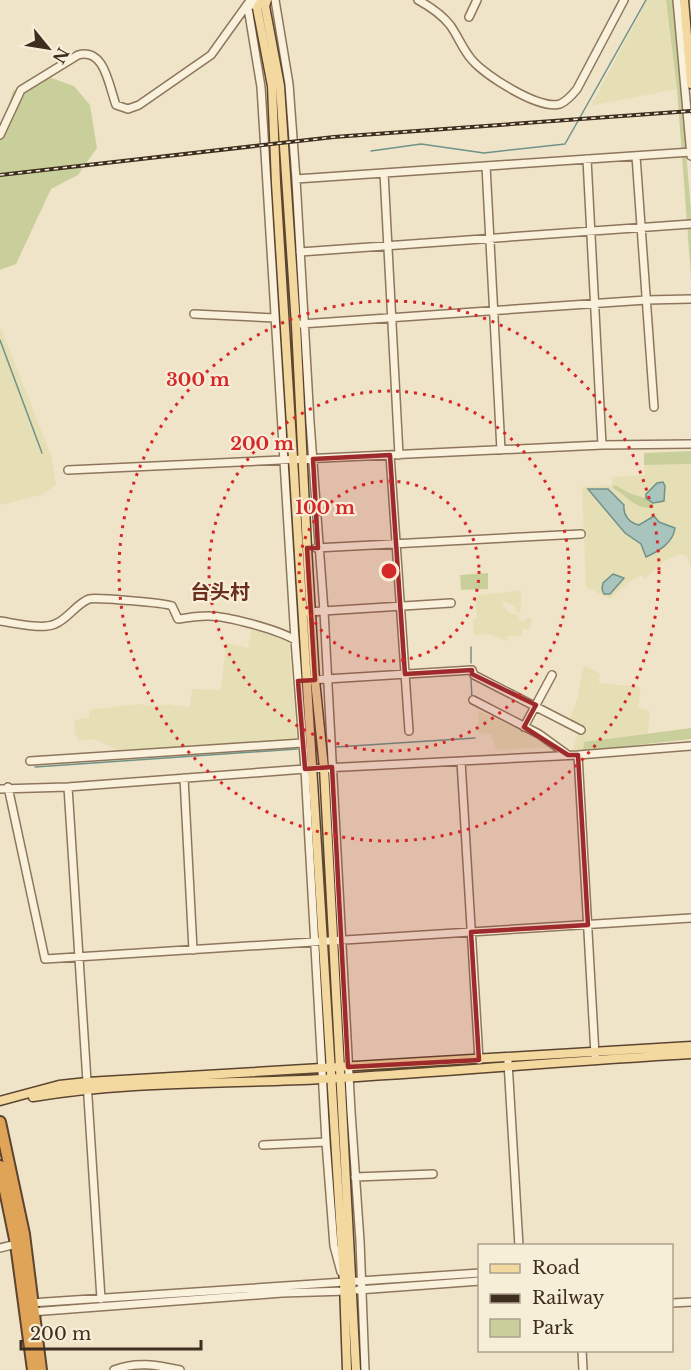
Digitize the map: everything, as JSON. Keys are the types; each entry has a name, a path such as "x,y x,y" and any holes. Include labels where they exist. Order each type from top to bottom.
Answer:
{"highway":[{"path":"0,1122 24,1234 33,1370"},
{"path":"0,1166 41,1370"}],"main road":[{"path":"265,0 264,6 280,86 301,324 298,549 307,680 309,768 326,1068 353,1286 348,1370"},
{"path":"265,0 257,8 272,86 276,183 298,459"},
{"path":"684,0 691,84"},
{"path":"307,680 328,768 345,1067 356,1370"},
{"path":"595,1056 691,1046"},
{"path":"0,1102 59,1085 327,1079 508,1061 691,1054"},
{"path":"87,1086 326,1068 479,1060 508,1061"}],"street":[{"path":"0,135 21,90 78,55 86,53 95,57 103,66 116,105 128,109 139,105 211,55 251,0"},
{"path":"257,0 248,8 261,87 284,460 298,549 303,612 295,640 307,680 302,743 309,768"},
{"path":"275,0 289,84 296,179 301,324 328,679 328,768"},
{"path":"418,0 450,24 471,59 486,73 544,105 560,104 571,97 624,0"},
{"path":"469,17 477,0"},
{"path":"296,179 691,154 678,0"},
{"path":"636,156 654,407"},
{"path":"587,159 602,445"},
{"path":"486,166 501,450"},
{"path":"384,173 399,454"},
{"path":"300,252 691,224"},
{"path":"301,324 646,300 691,299"},
{"path":"194,314 275,318"},
{"path":"68,470 602,445 691,444"},
{"path":"390,455 409,731"},
{"path":"298,549 580,534"},
{"path":"0,621 20,625 54,626 85,601 95,598 161,603 172,606 175,617 178,619 220,617 277,631 295,640"},
{"path":"303,612 451,603"},
{"path":"307,680 472,670 474,675 581,730"},
{"path":"524,727 552,675"},
{"path":"473,700 524,727 568,755"},
{"path":"30,761 302,743"},
{"path":"691,746 578,755 309,768 68,787 4,788 45,959 691,918"},
{"path":"578,755 595,1056"},
{"path":"461,761 479,1060"},
{"path":"184,778 194,950"},
{"path":"68,787 101,1299"},
{"path":"508,1061 519,1244"},
{"path":"345,1078 355,1177 353,1286 365,1370"},
{"path":"327,1079 326,1142 334,1246 353,1286"},
{"path":"263,1145 326,1142"},
{"path":"355,1177 433,1174"},
{"path":"0,1248 16,1245"},
{"path":"29,1308 282,1293 478,1273"},
{"path":"29,1308 101,1299 270,1286 353,1286 478,1281"},
{"path":"673,1303 691,1302"},
{"path":"582,1352 583,1370"},
{"path":"114,1370 126,1365 149,1364 180,1370"}],"highlighted area":[{"path":"390,455 405,674 472,670 472,674 536,705 524,727 568,755 578,755 588,925 471,932 479,1060 348,1067 332,767 305,769 302,743 298,681 315,680 307,548 318,548 313,459"}],"shaded area":[{"path":"647,0 666,0 677,89 591,106"},
{"path":"0,326 52,458 56,485 41,495 0,505"},
{"path":"691,464 691,568 687,556 679,554 663,562 645,579 640,575 610,599 586,587 582,487 612,485 612,477 645,475 644,465"},
{"path":"521,590 521,610 518,614 514,606 502,601 506,610 518,616 521,621 529,617 532,621 529,630 522,629 522,636 508,636 508,641 488,634 474,635 473,619 477,618 475,596"},
{"path":"251,630 276,635 289,642 297,741 118,750 93,739 79,741 75,733 75,720 89,717 89,710 137,704 153,706 169,704 190,708 192,689 221,690 226,643 248,648"},
{"path":"584,665 600,674 599,683 641,687 638,708 650,711 648,733 585,742 583,751 572,751 580,728 569,721 577,700"},
{"path":"478,711 544,741 552,747 496,750 491,734 478,733"}],"green space":[{"path":"666,0 673,0 691,210 691,277 677,89"},
{"path":"40,74 74,86 90,105 97,148 78,175 51,189 16,264 0,270 0,133 13,91"},
{"path":"691,451 691,464 644,465 644,453"},
{"path":"614,485 650,501 654,508 641,507 613,488"},
{"path":"488,573 488,589 461,590 460,575"},
{"path":"691,728 691,739 583,751 584,742"}],"water":[{"path":"663,482 664,501 653,503 646,498 646,494 657,483"},
{"path":"588,489 608,489 624,505 626,515 635,524 639,525 654,516 659,522 675,528 674,533 660,549 646,557 641,544 625,533"},
{"path":"613,574 624,578 610,594 604,594 603,583"}],"waterway":[{"path":"371,151 421,144 484,153 565,144 646,0"},
{"path":"0,340 42,453"},
{"path":"471,647 471,663"},
{"path":"471,679 472,699"},
{"path":"336,747 475,738"},
{"path":"35,767 297,749"}],"railway":[{"path":"0,175 334,137 691,111"}],"district":[{"name":"台头村","path":"220,592"}]}
